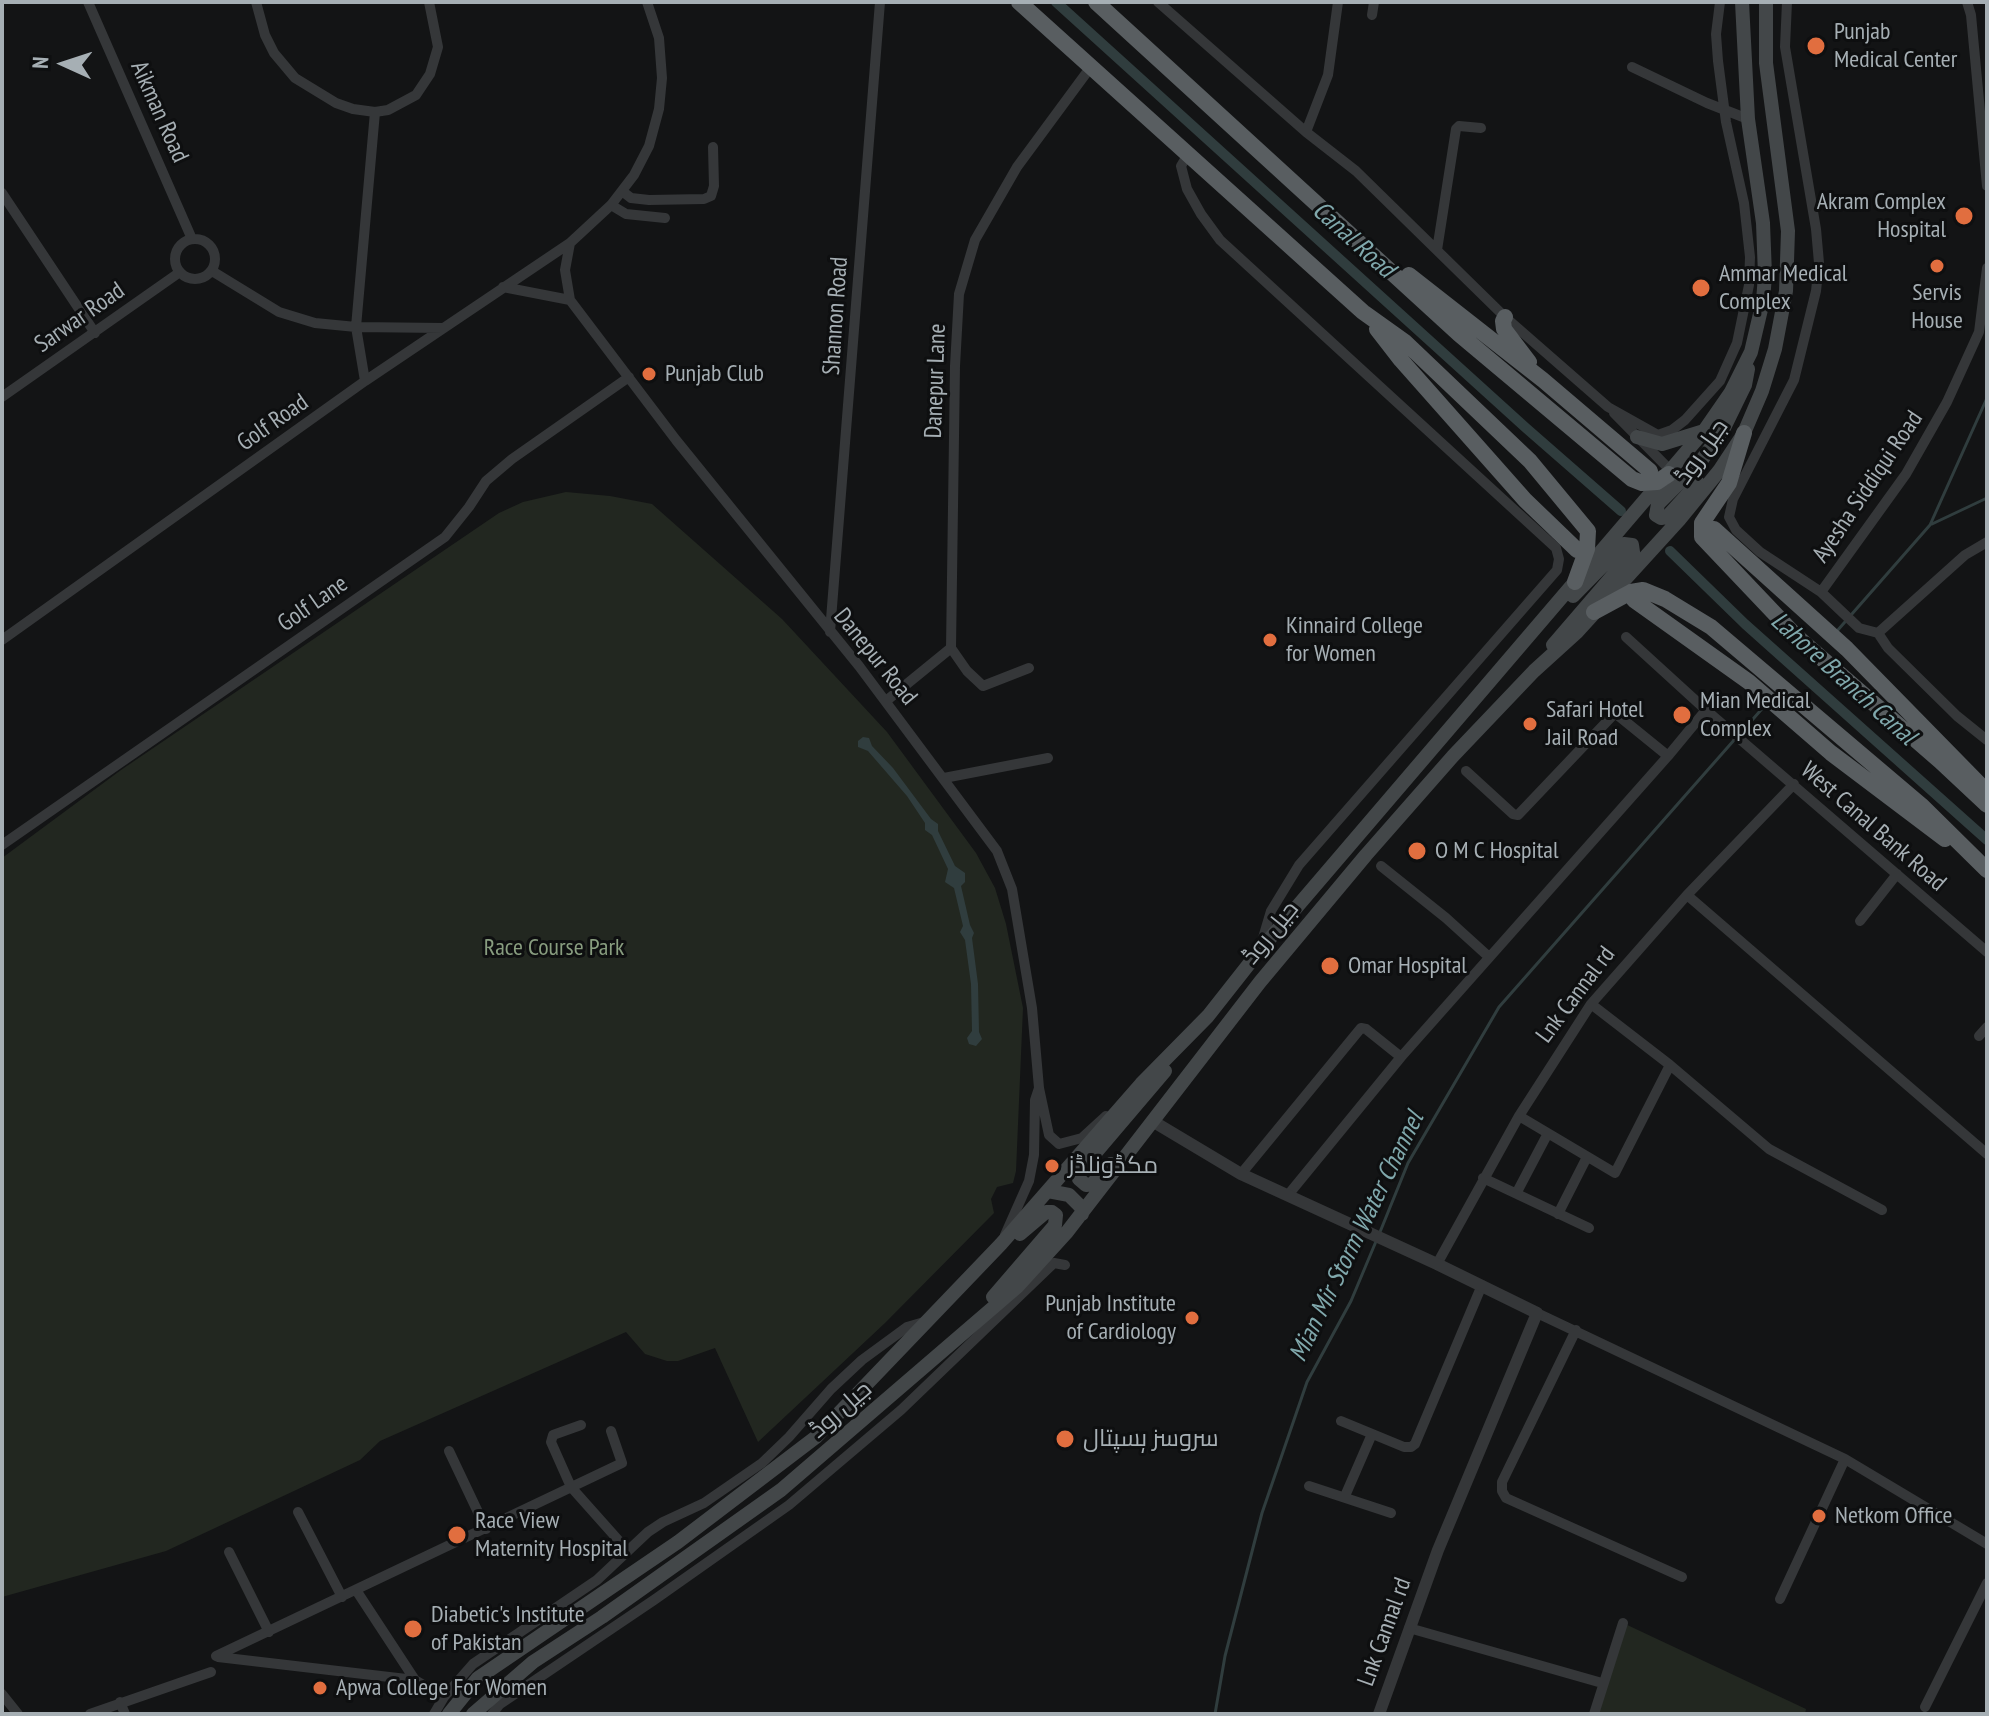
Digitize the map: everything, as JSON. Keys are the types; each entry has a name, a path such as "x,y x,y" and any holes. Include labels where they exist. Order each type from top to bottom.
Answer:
{"highway":[{"path":"1019,2 1363,312 1405,342 1530,461 1585,525 1589,536 1587,549 1575,582"},
{"path":"1096,2 1459,334 1632,479 1642,483 1657,482 1670,473"},
{"path":"1340,224 1543,380 1650,471"},
{"path":"1363,312 1401,360 1525,500 1577,550"},
{"path":"1505,317 1504,329 1543,380"},
{"path":"1744,433 1729,483 1702,523 1702,537 1796,636 1987,805"},
{"path":"1714,529 1847,649 1987,792"},
{"path":"1594,612 1631,592 1643,590 1665,599 1711,627 1921,805 1985,868"},
{"path":"1634,600 1749,682 1886,796 1985,868"}],"main road":[{"name":"جیل روڈ","path":"449,1714 478,1678 632,1573 768,1476 816,1437 955,1294 1141,1084 1208,1016 1260,950 1704,431 1731,392 1751,352 1763,301 1765,247 1748,119 1742,2"},
{"name":"جیل روڈ","path":"473,1714 533,1662 781,1490 1017,1287 1082,1214 1302,930 1453,756 1534,671 1577,632 1679,520 1734,451 1744,433 1775,349 1786,291 1788,261 1783,185 1765,45 1766,2"},
{"path":"1734,451 1707,473 1667,517 1656,515 1658,504 1701,461 1723,430 1745,385 1751,352"},
{"path":"1637,437 1662,444 1704,431"},
{"path":"1534,671 1564,629 1633,552 1632,545 1624,544 1558,611 1541,621"},
{"path":"1154,1122 1092,1184 1082,1183 1080,1171 1208,1016"},
{"path":"1048,1191 1069,1195 1081,1207 1082,1214"},
{"path":"955,1294 1042,1214 1049,1211 1056,1215 1055,1225 965,1329"}],"street":[{"name":"Aikman Road","path":"88,2 192,239 205,240 211,245 216,260 212,271"},
{"path":"256,2 265,35 274,53 295,78 336,103 375,112 388,110 416,95 430,74 438,47 429,2"},
{"path":"503,287 570,300 565,270 570,243 611,205 634,175 649,146 659,109 662,78 659,38 647,2"},
{"name":"Shannon Road","path":"830,632 880,2"},
{"path":"1158,2 1306,132 1356,171 1505,317 1608,407 1670,473"},
{"path":"1306,132 1328,75 1338,2"},
{"path":"1372,15 1374,2"},
{"path":"1608,407 1653,434 1663,434 1692,414 1720,381 1730,364 1744,317 1750,257 1744,203 1725,110 1716,34 1720,2"},
{"path":"1787,2 1785,47 1816,229 1819,263 1816,291 1794,380 1733,499 1729,517 1736,530 1760,552 1825,596 1854,623 1878,633 1897,657 1957,716 1987,740"},
{"path":"1967,2 1971,15 1987,186"},
{"path":"1765,45 1785,47"},
{"path":"1632,67 1748,119"},
{"name":"Danepur Lane","path":"951,648 959,294 975,240 1017,167 1090,68"},
{"path":"365,381 356,327 375,112"},
{"path":"1437,250 1456,129 1459,126 1481,128"},
{"path":"622,191 631,198 649,200 704,199 711,196 714,186 713,147"},
{"path":"1187,156 1181,166 1187,189 1220,240 1556,548 1559,559 1557,570 1299,865 1271,911 1260,950"},
{"path":"2,193 95,333"},
{"path":"611,205 626,214 665,218"},
{"path":"192,239 178,248 175,258 180,272 191,279 201,279 212,271 285,315 315,323 356,327 445,328"},
{"name":"Golf Road","path":"2,640 365,381 570,243"},
{"name":"Ayesha Siddiqui Road","path":"1825,596 1906,474 1947,402 1979,332 1987,268"},
{"name":"Sarwar Road","path":"2,397 180,272"},
{"name":"Danepur Road","path":"570,300 676,440 886,701 997,851 1012,889 1032,1008 1039,1088 1049,1135 1059,1144 1082,1138 1141,1084"},
{"name":"Golf Lane","path":"2,845 445,537 486,481 512,459 629,377"},
{"path":"1878,633 1965,555 1987,542"},
{"name":"West Canal Bank Road","path":"1626,637 1706,710 1987,952"},
{"path":"886,701 951,648 967,671 983,686 1029,668"},
{"path":"1288,1195 1401,1057 1706,710"},
{"path":"1466,771 1513,814 1518,815 1615,713 1668,756"},
{"path":"944,778 1048,758"},
{"name":"Lnk Cannal rd","path":"1437,1264 1519,1116 1591,1004 1687,895 1794,784"},
{"path":"1381,866 1489,957"},
{"path":"1860,921 1897,874"},
{"path":"1687,895 1987,1154"},
{"path":"1591,1004 1670,1065 1769,1149 1882,1210"},
{"path":"1241,1174 1361,1028 1401,1057"},
{"path":"1519,1116 1615,1173 1670,1065"},
{"name":"Danepur Road","path":"1001,1244 1029,1181 1034,1155 1035,1100 1039,1088"},
{"path":"1154,1122 1241,1174 1355,1225 1845,1459 1987,1544"},
{"path":"1517,1192 1547,1135"},
{"path":"1558,1214 1587,1157"},
{"path":"1483,1178 1589,1228"},
{"path":"492,1714 500,1704 789,1505 901,1410 1054,1263 1065,1265"},
{"path":"1341,1421 1404,1447 1415,1444 1482,1285"},
{"name":"Lnk Cannal rd","path":"1379,1714 1438,1550 1537,1313"},
{"path":"434,1714 444,1697 473,1664 597,1580 656,1527 704,1503 762,1463 862,1360 907,1327 930,1320"},
{"path":"1576,1330 1502,1482 1502,1491 1506,1498 1682,1577"},
{"path":"581,1425 551,1438 571,1487 624,1554 632,1573"},
{"path":"444,1697 415,1680 216,1656 622,1463 611,1431"},
{"path":"1345,1496 1372,1434"},
{"path":"449,1451 486,1529"},
{"path":"1780,1599 1845,1459"},
{"path":"1309,1486 1391,1513"},
{"path":"298,1512 342,1597"},
{"path":"229,1552 269,1632"},
{"path":"1925,1707 1987,1583"},
{"path":"356,1590 415,1680"},
{"path":"1594,1714 1623,1623"},
{"path":"1409,1628 1602,1683"},
{"path":"90,1714 211,1672"},
{"path":"2,1694 18,1714"},
{"path":"120,1702 125,1714"}],"green space":[{"name":"Race Course Park","path":"566,492 652,504 782,619 887,732 976,853 995,888 1006,924 1023,1008 1013,1183 997,1187 991,1199 994,1213 885,1323 758,1442 715,1348 678,1361 667,1361 645,1354 626,1332 380,1441 360,1460 166,1551 2,1597 2,858 121,770 499,513 523,502"},
{"path":"1623,1623 1806,1709 1805,1714 1594,1714"}],"shaded area":[{"path":"863,737 869,738 872,746 938,824 938,831 955,866 965,873 965,882 961,886 974,933 979,1032 982,1039 976,1046 969,1044 967,1038 972,1031 971,984 954,888 945,882 948,869 932,835 925,830 925,823 907,796 868,751 858,747 858,741"}],"waterway":[{"name":"Canal Road","path":"1056,2 1621,511"},
{"path":"1837,631 1930,525 1987,398"},
{"path":"1932,524 1987,498"},
{"name":"Lahore Branch Canal","path":"1670,551 1745,624 1987,840"},
{"name":"Mian Mir Storm Water Channel","path":"1740,734 1767,703"},
{"name":"Mian Mir Storm Water Channel","path":"1380,1232 1408,1163 1499,1007 1735,739"},
{"name":"Mian Mir Storm Water Channel","path":"1215,1714 1225,1656 1262,1513 1307,1382 1351,1301 1377,1239"}],"place":[{"name":"Punjab Medical Center","path":"1816,46"},
{"name":"Akram Complex Hospital","path":"1964,216"},
{"name":"Servis House","path":"1937,266"},
{"name":"Ammar Medical Complex","path":"1701,288"},
{"name":"Punjab Club","path":"649,374"},
{"name":"Kinnaird College for Women","path":"1270,640"},
{"name":"Mian Medical Complex","path":"1682,715"},
{"name":"Safari Hotel Jail Road","path":"1530,724"},
{"name":"O M C Hospital","path":"1417,851"},
{"name":"Omar Hospital","path":"1330,966"},
{"name":"مکڈونلڈز","path":"1052,1166"},
{"name":"Punjab Institute of Cardiology","path":"1192,1318"},
{"name":"سروسز ہسپتال","path":"1065,1439"},
{"name":"Netkom Office","path":"1819,1516"},
{"name":"Race View Maternity Hospital","path":"457,1535"},
{"name":"Diabetic's Institute of Pakistan","path":"413,1629"},
{"name":"Apwa College For Women","path":"320,1688"}]}
